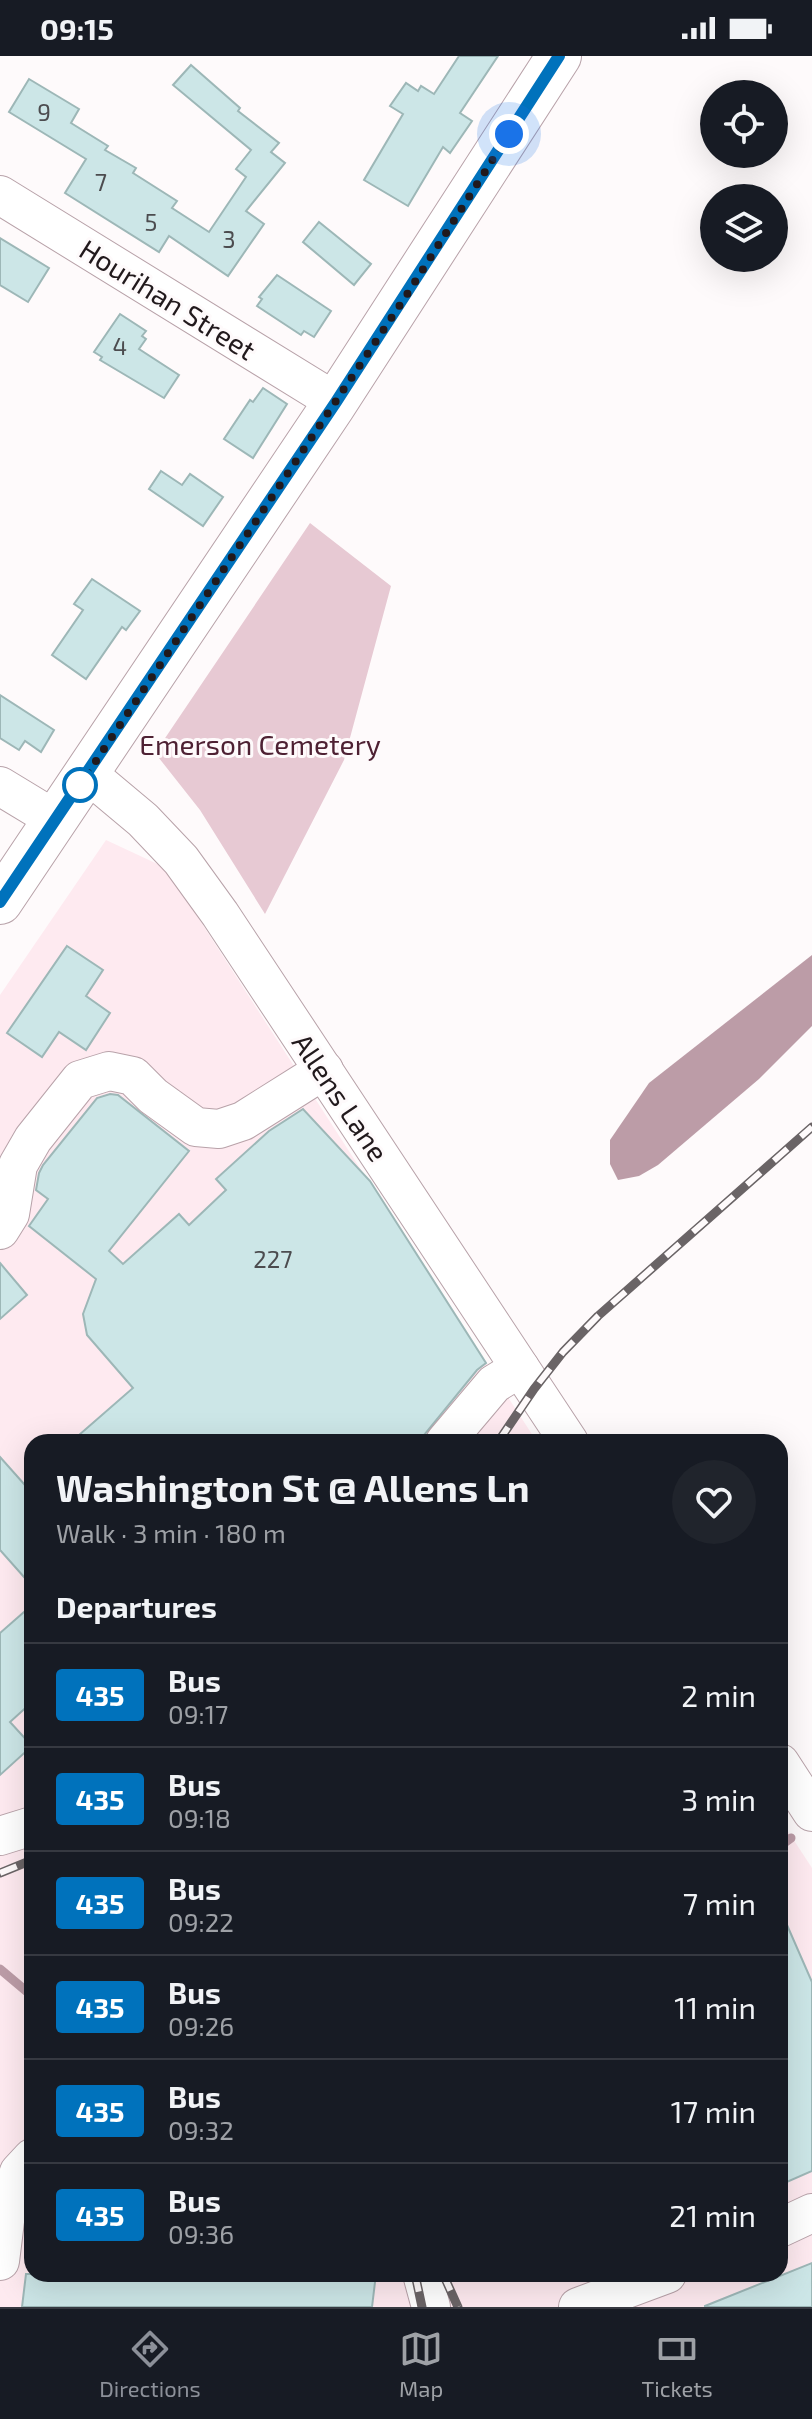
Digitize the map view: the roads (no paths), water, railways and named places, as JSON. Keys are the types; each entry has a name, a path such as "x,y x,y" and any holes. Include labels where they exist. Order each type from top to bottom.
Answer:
{"main road":[{"path":"0,902 336,402 559,56"}],"street":[{"name":"Hourihan Street","path":"0,195 336,402"},
{"name":"Allens Lane","path":"88,774 143,820 181,860 220,914 564,1434"},
{"path":"0,786 56,820"},
{"path":"0,1230 10,1214 18,1165 33,1139 80,1080 109,1071 133,1076 153,1096 196,1127 219,1129 243,1121 324,1070"},
{"path":"452,1434 494,1384 520,1368"},
{"path":"788,1775 812,1812"},
{"path":"0,1836 24,1828"},
{"path":"0,2261 7,2205 24,2167"},
{"path":"788,2224 812,2213"},
{"path":"424,2282 431,2307"},
{"path":"578,2307 645,2282"}],"waterway":[{"path":"0,1969 24,1989"}],"railway":[{"path":"503,1434 563,1352 598,1316 812,1127"},
{"path":"0,1873 24,1863"},
{"path":"417,2282 422,2307"},
{"path":"447,2282 458,2307"}],"park label":[{"name":"Emerson Cemetery","path":"260,744"}]}
